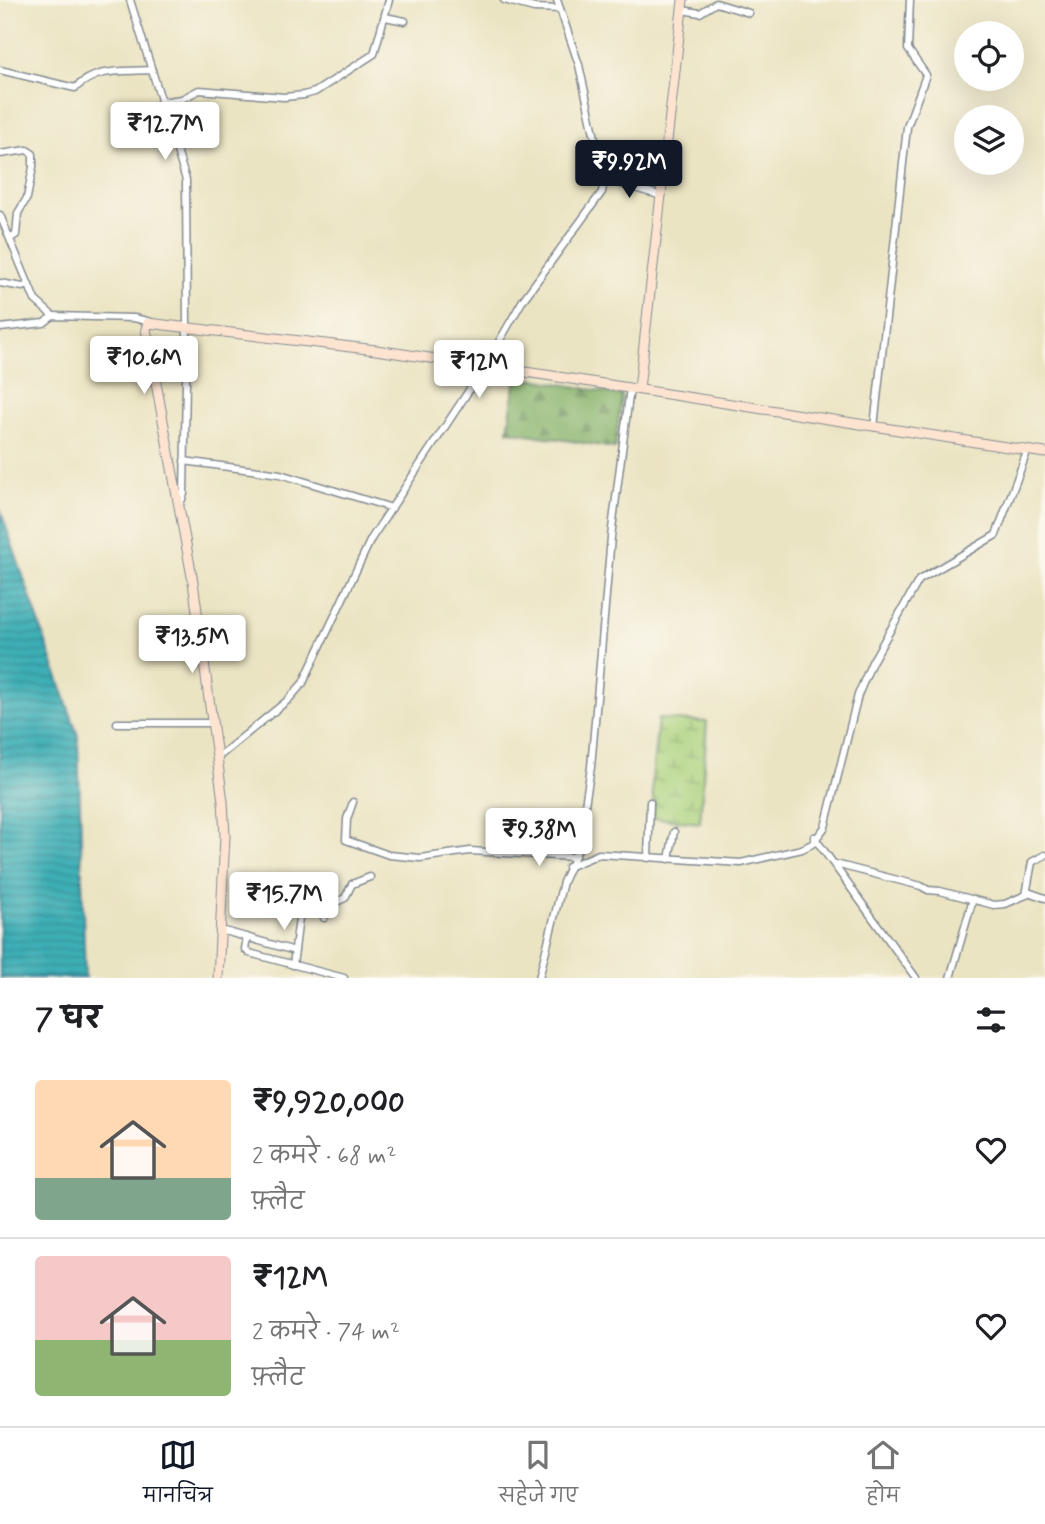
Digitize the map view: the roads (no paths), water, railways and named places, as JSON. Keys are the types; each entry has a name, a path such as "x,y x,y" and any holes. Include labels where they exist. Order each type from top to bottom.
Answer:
{"main road":[{"path":"634,389 662,196 683,5"},
{"path":"218,978 225,836 223,806 186,546 146,329 150,322 485,366 1027,453 1045,453"}],"street":[{"path":"130,0 186,180 187,326 183,498 179,507"},
{"path":"160,102 182,99 199,90 284,97 314,92 374,54 389,0"},
{"path":"504,0 540,9 560,9"},
{"path":"217,758 288,700 303,683 371,539 485,366 523,300 599,197 604,178 579,65 558,0"},
{"path":"874,427 907,127 926,75 908,49 911,0"},
{"path":"683,5 700,13 716,3 749,13"},
{"path":"385,17 405,21"},
{"path":"0,70 75,88 81,80 94,74 152,70"},
{"path":"0,154 29,150 34,163 27,198 18,213 17,232 11,237"},
{"path":"604,178 662,196"},
{"path":"0,215 40,307 53,316 134,318 150,322"},
{"path":"0,283 23,287 29,285"},
{"path":"0,328 44,323 53,316"},
{"path":"539,978 568,867 578,849 591,767 611,537 634,389"},
{"path":"568,867 599,854 741,863 802,849 812,844 814,837 825,827 858,695 878,651 925,574 983,545 996,535 1027,453"},
{"path":"184,461 280,474 392,508"},
{"path":"117,723 213,723"},
{"path":"353,802 346,837 352,844 380,850 389,855 421,858 456,851 573,857"},
{"path":"648,858 650,802"},
{"path":"669,859 674,832"},
{"path":"814,837 916,978"},
{"path":"1028,892 1032,862 1045,855"},
{"path":"835,864 1002,905 1028,892 1045,898"},
{"path":"324,918 330,905 345,898 352,884 370,877"},
{"path":"950,978 973,899"},
{"path":"293,965 301,902"},
{"path":"221,930 295,951"},
{"path":"247,937 247,951 344,978"}],"water":[{"path":"0,509 78,736 85,978 0,978"}]}
